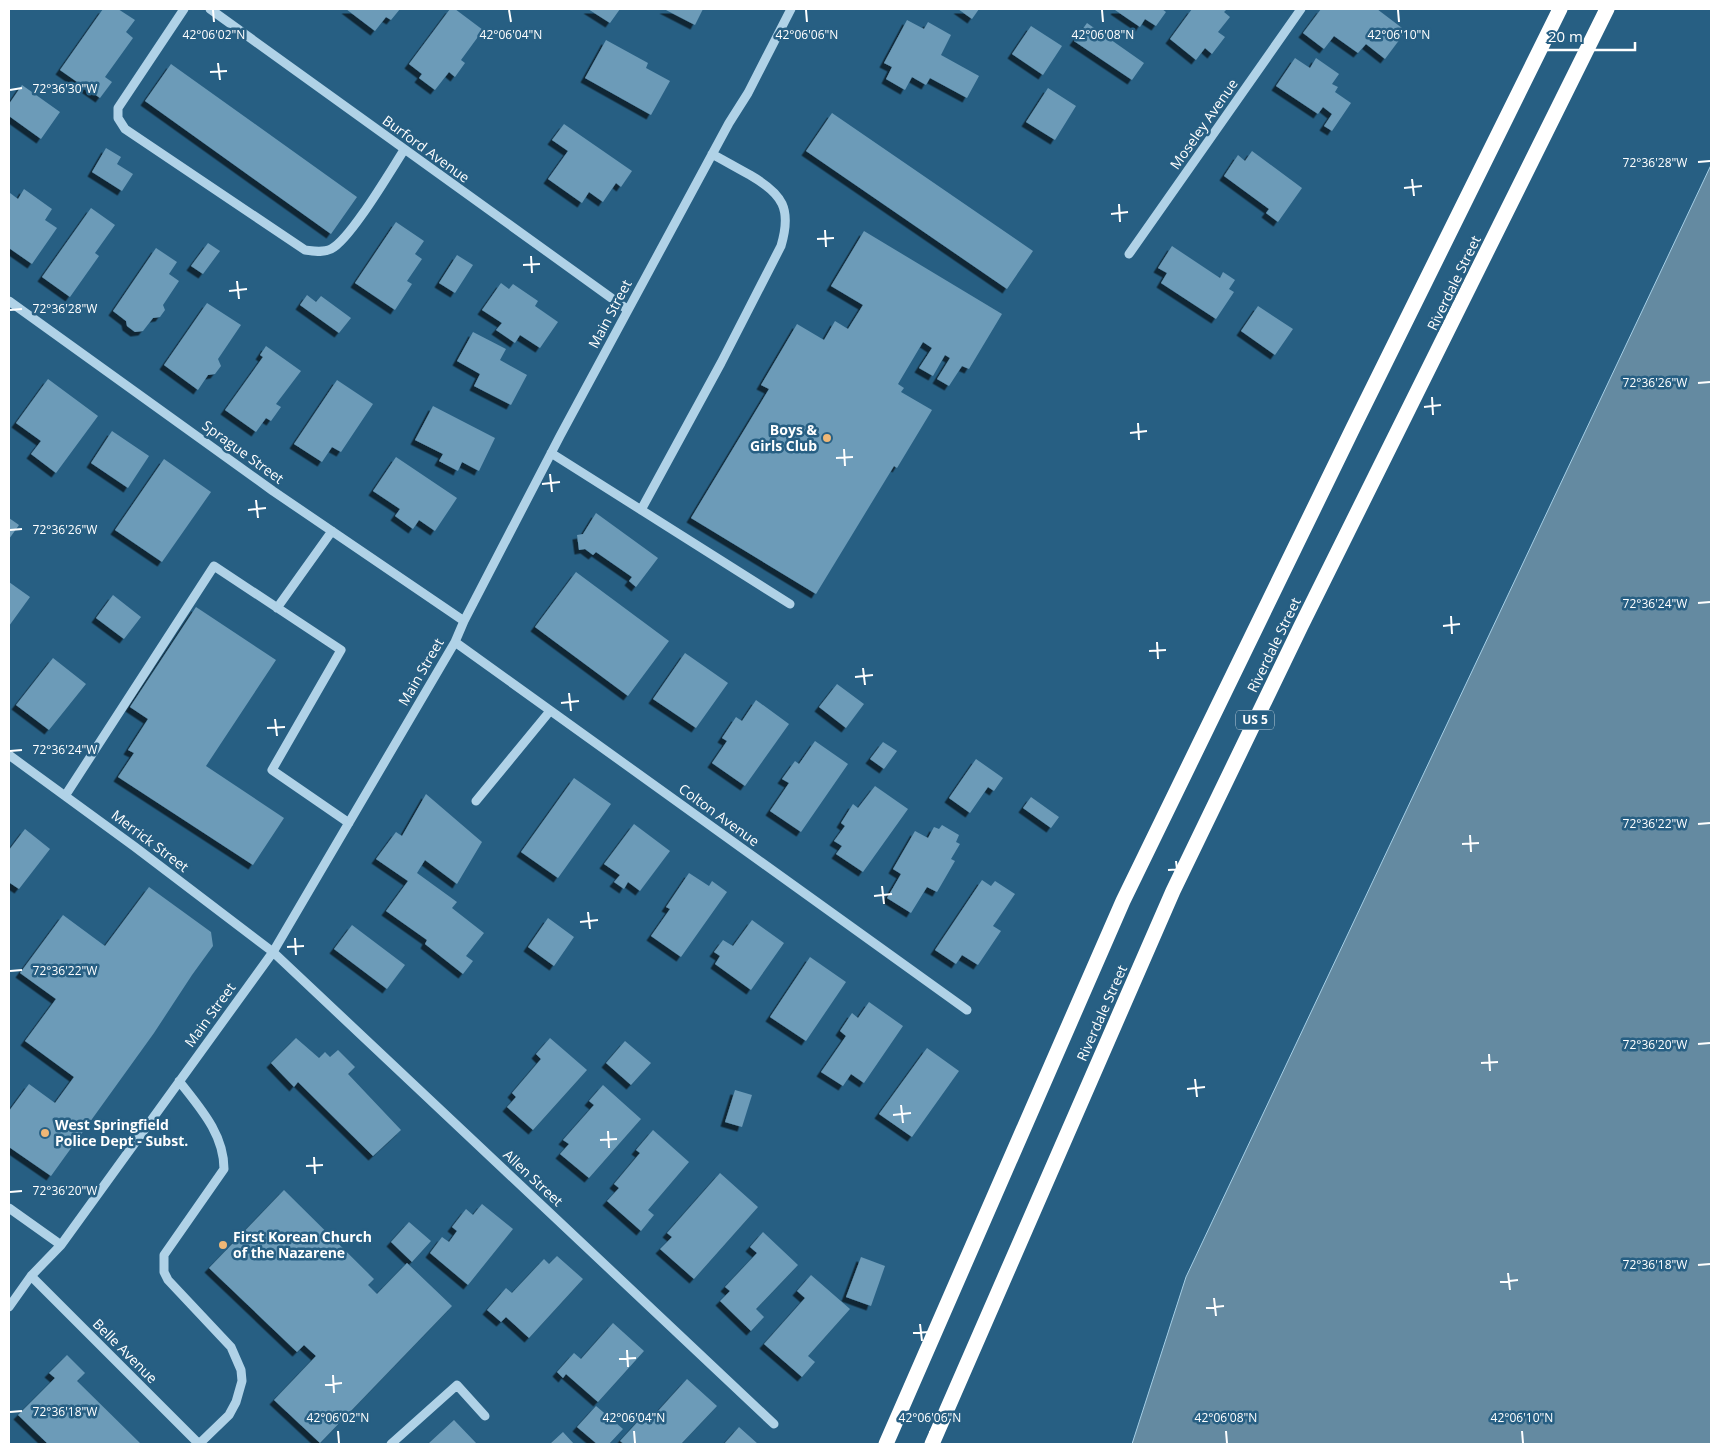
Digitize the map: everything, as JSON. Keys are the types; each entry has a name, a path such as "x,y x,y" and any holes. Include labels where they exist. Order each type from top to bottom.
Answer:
{"highway":[{"name":"Riverdale Street","path":"886,1444 1123,901 1353,428 1560,9"},
{"name":"Riverdale Street","path":"932,1444 1173,891 1296,635 1607,9"}],"street":[{"path":"184,9 118,108 118,118 125,129 305,250 319,252 332,248 344,237 404,150"},
{"name":"Burford Avenue","path":"210,9 628,310"},
{"name":"Main Street","path":"9,1307 31,1276 60,1245 273,952 455,642 464,621 551,454 712,154 748,93 791,9"},
{"name":"Moseley Avenue","path":"1129,254 1301,9"},
{"path":"641,510 721,363 780,246 785,231 785,212 779,197 768,186 712,154"},
{"name":"Sprague Street","path":"9,301 265,486 464,621"},
{"path":"551,454 790,604"},
{"path":"277,608 332,531"},
{"path":"65,796 214,566 341,650 272,770 349,823"},
{"name":"Colton Avenue","path":"455,642 967,1010"},
{"path":"476,801 550,711"},
{"name":"Merrick Street","path":"9,755 136,847 273,952"},
{"name":"Allen Street","path":"273,952 774,1424"},
{"path":"179,1081 207,1116 224,1156 224,1170 164,1255 164,1272 168,1280 232,1347 242,1370 242,1381 236,1402 229,1415 199,1444"},
{"path":"9,1208 60,1245"},
{"name":"Belle Avenue","path":"31,1276 199,1444"},
{"path":"391,1444 457,1385 485,1416"}],"water":[{"path":"1711,165 1711,1444 1132,1444 1186,1277"}],"building":[{"path":"103,9 118,9 135,20 126,32 133,38 105,77 112,82 100,98 60,70"},
{"path":"346,9 400,9 391,20 386,17 375,31"},
{"path":"450,9 455,9 483,30 461,60 465,63 455,77 449,72 435,90 419,78 422,74 409,64"},
{"path":"588,9 620,9 610,23"},
{"path":"664,9 703,9 695,25"},
{"path":"958,9 979,9 972,19"},
{"path":"1116,9 1162,9 1166,12 1156,26 1145,19 1140,27"},
{"path":"1192,9 1227,9 1224,12 1230,17 1218,32 1225,37 1212,54 1205,48 1196,60 1170,39"},
{"path":"1321,9 1377,9 1406,31 1385,59 1366,44 1358,53 1334,36 1324,49 1303,33"},
{"path":"907,20 924,29 928,22 951,35 941,55 979,76 967,98 930,78 926,85 912,77 905,90 886,79 892,67 884,63"},
{"path":"1087,23 1144,63 1132,80 1074,41"},
{"path":"1031,26 1062,46 1043,75 1012,54"},
{"path":"606,40 648,63 646,68 670,81 651,115 585,78"},
{"path":"1295,58 1310,68 1316,58 1339,74 1332,84 1338,87 1335,92 1351,103 1332,131 1324,126 1332,114 1323,107 1318,114 1276,86"},
{"path":"171,64 357,197 331,234 145,101"},
{"path":"22,85 60,112 41,139 9,116 9,104"},
{"path":"1048,88 1076,106 1055,140 1026,122"},
{"path":"832,113 1033,251 1007,289 806,151"},
{"path":"564,124 632,171 621,187 616,183 603,202 589,192 582,203 548,179 568,151 552,140"},
{"path":"106,148 121,157 117,164 133,174 122,191 92,172"},
{"path":"1252,151 1302,188 1278,222 1266,213 1269,209 1224,176 1238,155 1245,161"},
{"path":"24,189 52,209 45,220 57,228 32,264 9,248 9,194 18,199"},
{"path":"91,208 115,225 95,253 99,256 70,297 42,277"},
{"path":"396,222 424,241 415,254 422,259 407,281 412,284 395,310 355,283"},
{"name":"Boys & Girls Club","path":"864,231 1002,314 969,369 962,366 949,386 937,379 950,358 945,355 933,376 919,368 932,348 923,342 898,384 904,388 901,392 932,410 897,468 894,466 816,594 691,518 769,389 761,385 797,324 824,340 835,321 848,329 863,305 831,286"},
{"path":"208,243 220,251 203,274 191,266"},
{"path":"1172,246 1220,278 1223,272 1235,280 1229,289 1234,292 1216,319 1161,283 1167,273 1158,268"},
{"path":"156,248 177,262 169,274 179,281 163,305 165,310 160,317 153,318 143,331 135,332 127,326 126,321 113,311"},
{"path":"457,255 473,265 455,293 439,283"},
{"path":"501,283 509,289 513,284 538,301 535,306 558,322 540,348 520,335 515,343 496,330 502,323 482,310"},
{"path":"307,295 316,302 321,296 351,318 339,333 300,305"},
{"path":"207,303 241,325 218,359 221,366 215,374 208,375 198,390 164,365"},
{"path":"1258,306 1293,329 1275,355 1241,331"},
{"path":"473,332 506,349 500,360 527,375 511,405 474,386 480,374 457,361"},
{"path":"266,346 301,371 276,404 281,407 271,421 266,418 256,432 225,410 263,357 260,355"},
{"path":"48,379 98,416 56,473 31,454 41,441 16,423"},
{"path":"337,380 373,404 341,452 332,447 322,462 294,444"},
{"path":"433,406 495,438 479,471 462,462 458,471 439,461 443,454 415,440"},
{"path":"112,431 149,456 128,488 91,463"},
{"path":"396,457 457,498 435,531 419,520 413,529 395,516 400,509 373,491"},
{"path":"164,459 211,492 162,562 115,530"},
{"path":"596,513 658,558 636,587 629,581 632,577 596,552 593,555 585,549 579,550 577,535 583,534"},
{"path":"9,518 19,525 9,539"},
{"path":"576,572 669,641 628,696 535,627"},
{"path":"9,582 30,597 9,626"},
{"path":"113,595 141,617 124,639 96,618"},
{"path":"196,607 276,660 206,766 284,818 253,865 118,777 134,753 128,750 148,719 130,707"},
{"path":"685,653 728,683 696,728 653,699"},
{"path":"53,658 86,684 49,730 16,705"},
{"path":"837,684 864,704 846,728 819,707"},
{"path":"756,700 789,724 745,786 712,763 727,741 722,738 736,717 742,721"},
{"path":"815,741 848,764 801,832 770,811 789,783 782,779 795,761 799,764"},
{"path":"883,742 897,751 884,769 870,759"},
{"path":"976,759 1003,778 994,791 988,787 970,813 949,798"},
{"path":"574,778 611,804 558,878 521,852"},
{"path":"875,786 908,809 863,872 836,854 842,846 834,841 845,826 841,823 853,804 858,808"},
{"path":"426,794 482,842 457,884 425,860 417,873 457,902 452,908 484,933 466,956 473,961 463,974 425,944 427,940 386,911 408,881 376,859 396,832 402,836"},
{"path":"1031,797 1059,817 1051,828 1023,808"},
{"path":"634,824 670,851 640,891 628,882 624,889 614,882 620,875 604,864"},
{"path":"942,825 959,835 956,842 960,844 951,859 955,861 937,892 927,887 911,913 887,898 901,874 893,869 915,831 928,838 934,827 939,829"},
{"path":"25,829 50,849 19,889 9,884 9,850"},
{"path":"689,873 709,886 712,881 727,892 681,957 651,936 670,909 666,907"},
{"path":"982,880 991,886 995,881 1015,894 993,926 1001,931 978,965 962,955 956,964 935,950"},
{"path":"149,887 211,932 213,946 154,1033 51,1176 9,1147 9,1111 29,1084 55,1103 74,1077 25,1041 56,999 20,973 63,915 105,946"},
{"path":"548,918 574,937 554,966 528,947"},
{"path":"752,920 784,943 751,990 715,964 720,956 714,952 723,940 733,946"},
{"path":"352,925 405,965 387,989 334,949"},
{"path":"810,957 846,982 806,1041 770,1017"},
{"path":"869,1002 903,1026 864,1083 851,1074 843,1086 821,1072 846,1036 840,1031 852,1013 858,1018"},
{"path":"296,1038 319,1058 325,1052 330,1057 338,1050 355,1067 348,1074 401,1130 373,1156 298,1082 294,1087 271,1063"},
{"path":"550,1038 587,1070 533,1130 507,1107 516,1097 512,1093 541,1059 536,1054"},
{"path":"625,1041 651,1063 631,1085 606,1063"},
{"path":"927,1048 959,1071 912,1137 879,1114"},
{"path":"603,1085 641,1119 589,1178 560,1154 569,1144 563,1140 594,1105 589,1101"},
{"path":"735,1090 752,1095 742,1127 725,1122"},
{"path":"653,1130 689,1162 648,1210 654,1215 641,1231 607,1201 619,1188 614,1184 640,1153 636,1150"},
{"path":"720,1173 758,1207 694,1279 660,1249 672,1237 667,1233"},
{"path":"284,1190 374,1279 368,1285 377,1294 407,1263 452,1306 320,1443 274,1400 316,1356 304,1345 297,1352 209,1268"},
{"path":"482,1204 513,1229 468,1285 430,1253 442,1237 449,1242 457,1231 452,1227 466,1209 473,1215"},
{"path":"409,1222 431,1241 412,1262 391,1242"},
{"path":"763,1232 798,1265 756,1309 764,1317 751,1331 720,1301 730,1291 725,1287 757,1253 750,1247"},
{"path":"557,1256 583,1279 529,1338 506,1317 501,1322 487,1310 506,1288 512,1293 544,1259 549,1264"},
{"path":"861,1257 885,1266 871,1306 846,1297"},
{"path":"811,1275 850,1309 808,1356 815,1362 802,1377 764,1344 805,1298 797,1291"},
{"path":"613,1323 644,1351 598,1402 566,1374 563,1378 557,1372 574,1353 581,1359"},
{"path":"67,1355 85,1373 77,1381 141,1444 48,1444 18,1415 55,1378 49,1373"},
{"path":"687,1379 717,1406 681,1444 624,1444 620,1441 643,1416 649,1421"},
{"path":"596,1406 623,1429 609,1444 597,1444 577,1427"},
{"path":"454,1420 477,1444 429,1443"},
{"path":"739,1427 758,1444 724,1444"},
{"path":"563,1432 574,1444 550,1444"}],"place":[{"name":"Boys & Girls Club","path":"827,438"},
{"name":"West Springfield Police Dept - Subst.","path":"45,1133"},
{"name":"First Korean Church of the Nazarene","path":"223,1245"}]}
